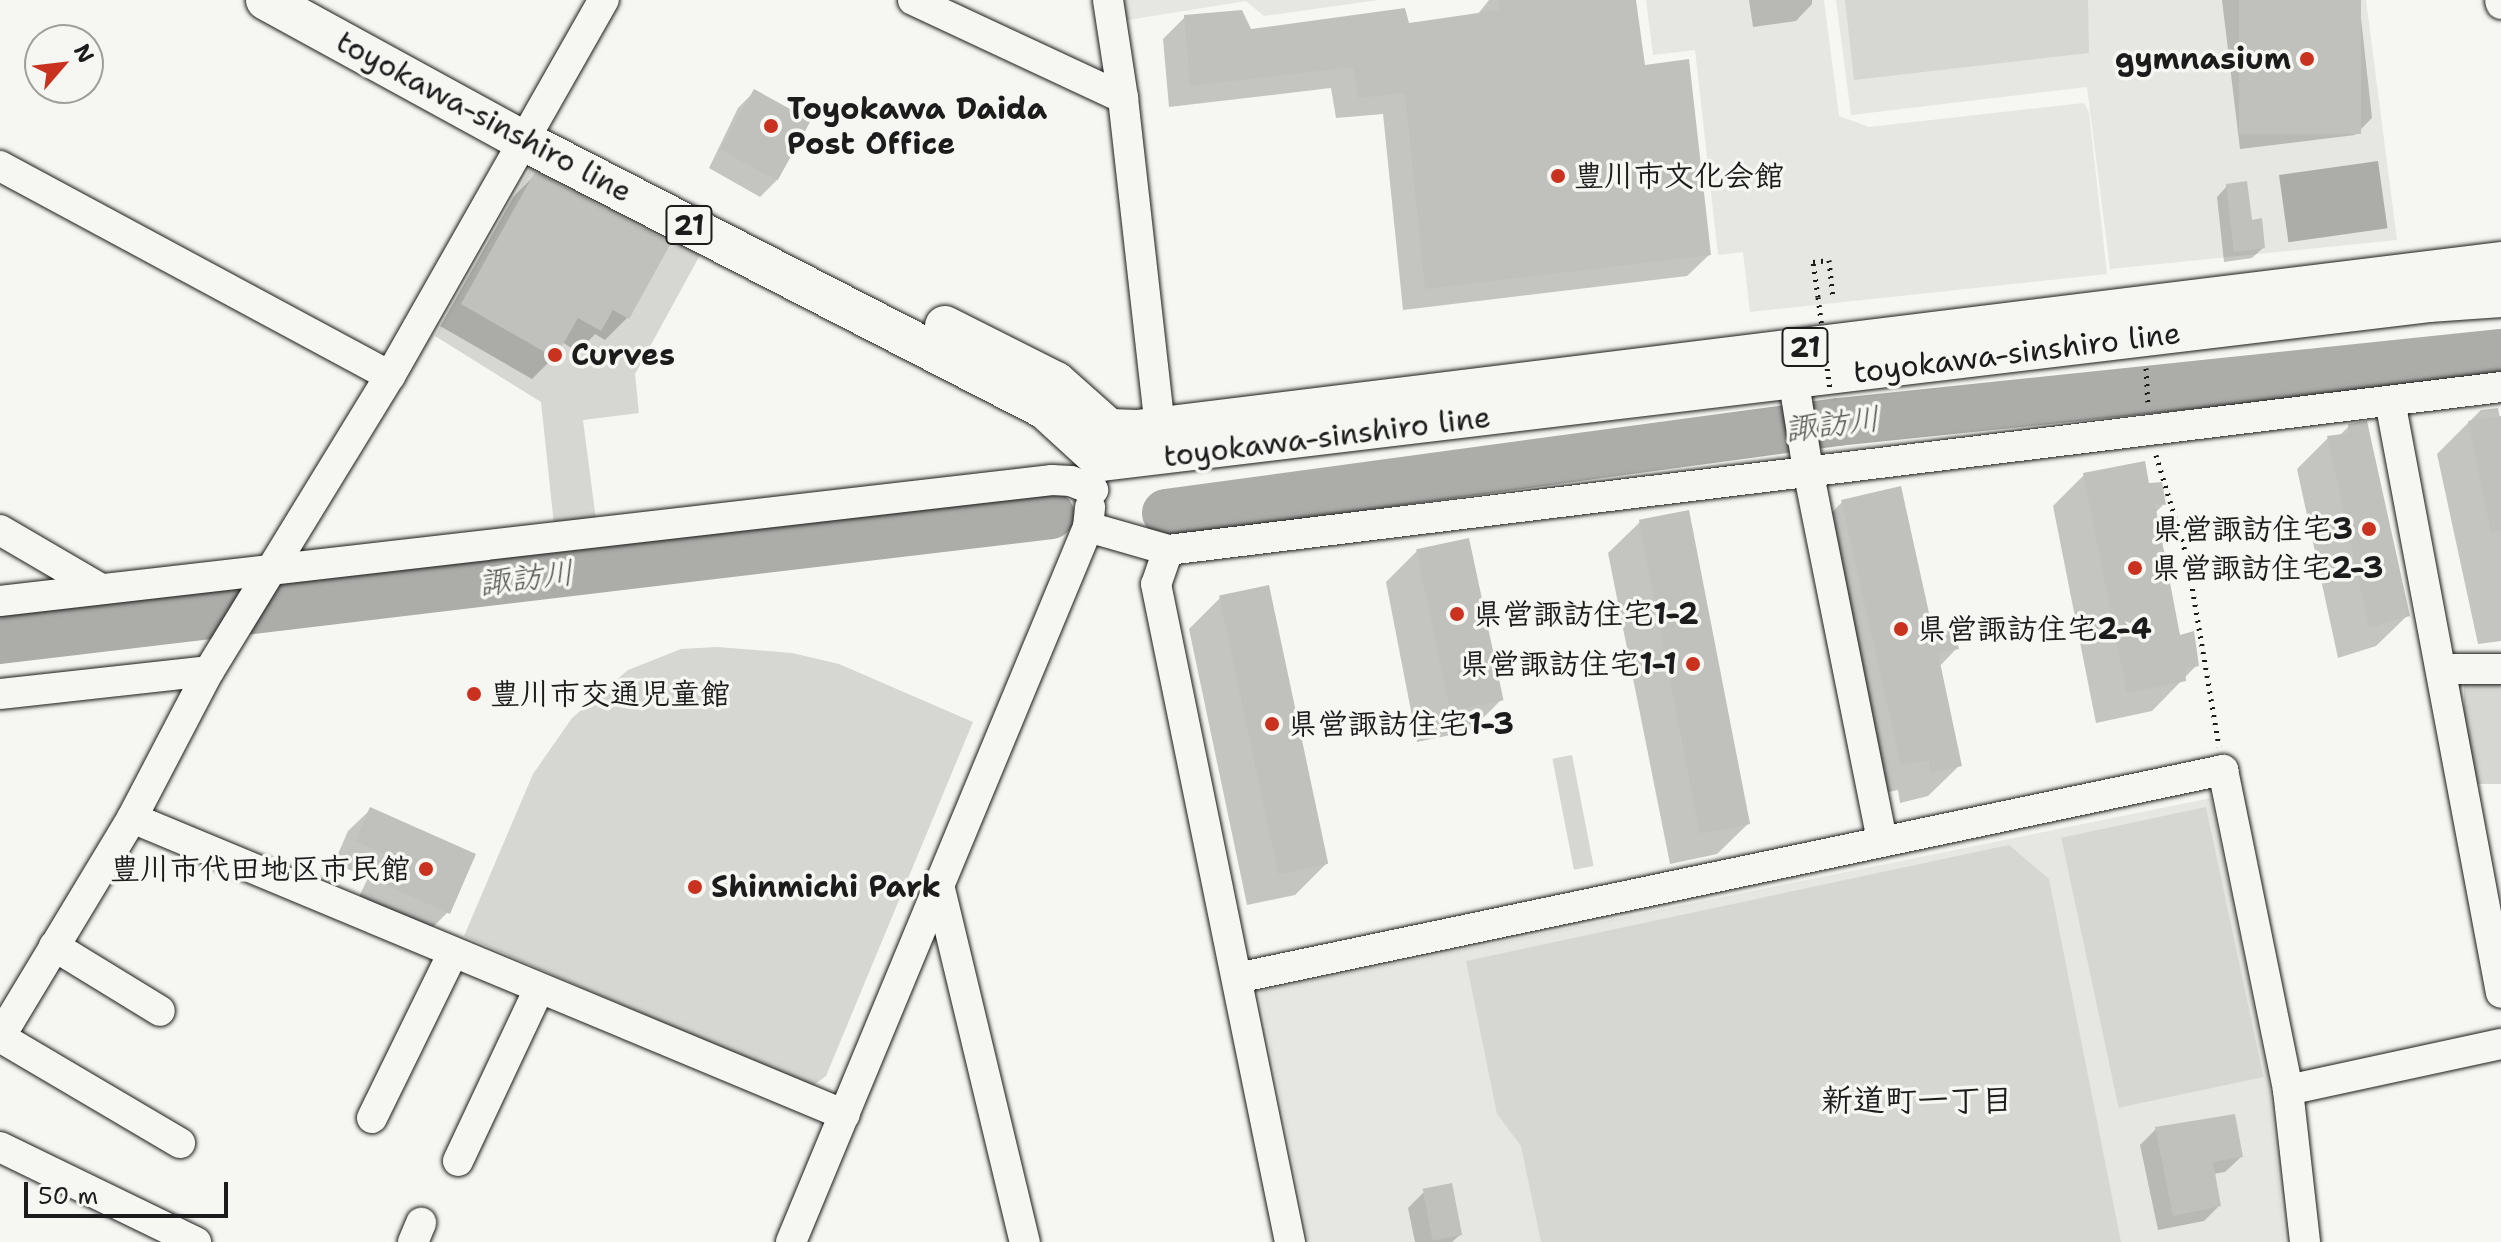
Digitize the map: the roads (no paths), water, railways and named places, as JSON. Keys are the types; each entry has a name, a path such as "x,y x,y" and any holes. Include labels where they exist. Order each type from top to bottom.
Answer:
{"main road":[{"name":"toyokawa-sinshiro line","path":"266,0 1056,382 1101,460"},
{"name":"toyokawa-sinshiro line","path":"317,0 529,129"},
{"name":"toyokawa-sinshiro line","path":"1101,460 1160,427 1792,377 2501,262"},
{"name":"toyokawa-sinshiro line","path":"1101,460 2429,302 2501,297"}],"street":[{"path":"180,1143 0,1037 132,818 213,663 390,376 604,0"},
{"path":"913,0 1123,98"},
{"path":"1108,0 1123,98 1160,427"},
{"path":"0,166 390,376"},
{"path":"1792,377 1882,842"},
{"path":"1088,527 1168,550 1806,459 2148,419 2390,401 2501,387"},
{"path":"2390,401 2501,993"},
{"path":"791,1242 1088,527 1101,460"},
{"path":"0,601 101,589 265,583 1052,480 1071,481 1101,460"},
{"path":"0,530 101,589"},
{"path":"1168,550 1156,584 1290,1242"},
{"path":"0,694 213,663"},
{"path":"2442,669 2501,669"},
{"path":"1237,978 2223,770 2288,1090 2305,1242"},
{"path":"132,818 845,1115"},
{"path":"940,889 1025,1242"},
{"path":"54,946 160,1011"},
{"path":"372,1118 453,953"},
{"path":"458,1161 539,989"},
{"path":"2288,1090 2501,1044"},
{"path":"0,1147 196,1242"}],"waterway":[{"name":"諏訪川","path":"1166,513 1838,422 2501,353"},
{"name":"諏訪川","path":"0,640 1051,515"}],"place":[{"name":"gymnasium","path":"2307,59"},
{"name":"Toyokawa Daida Post Office","path":"771,126"},
{"name":"豊川市文化会館","path":"1558,176"},
{"name":"Curves","path":"555,355"},
{"name":"県営諏訪住宅3","path":"2369,529"},
{"name":"県営諏訪住宅2-3","path":"2135,568"},
{"name":"県営諏訪住宅1-2","path":"1457,614"},
{"name":"県営諏訪住宅2-4","path":"1901,629"},
{"name":"県営諏訪住宅1-1","path":"1693,664"},
{"name":"豊川市交通児童館","path":"474,694"},
{"name":"県営諏訪住宅1-3","path":"1272,724"},
{"name":"豊川市代田地区市民館","path":"426,869"},
{"name":"Shinmichi Park","path":"695,887"}],"district":[{"name":"新道町一丁目","path":"1917,1100"}]}
